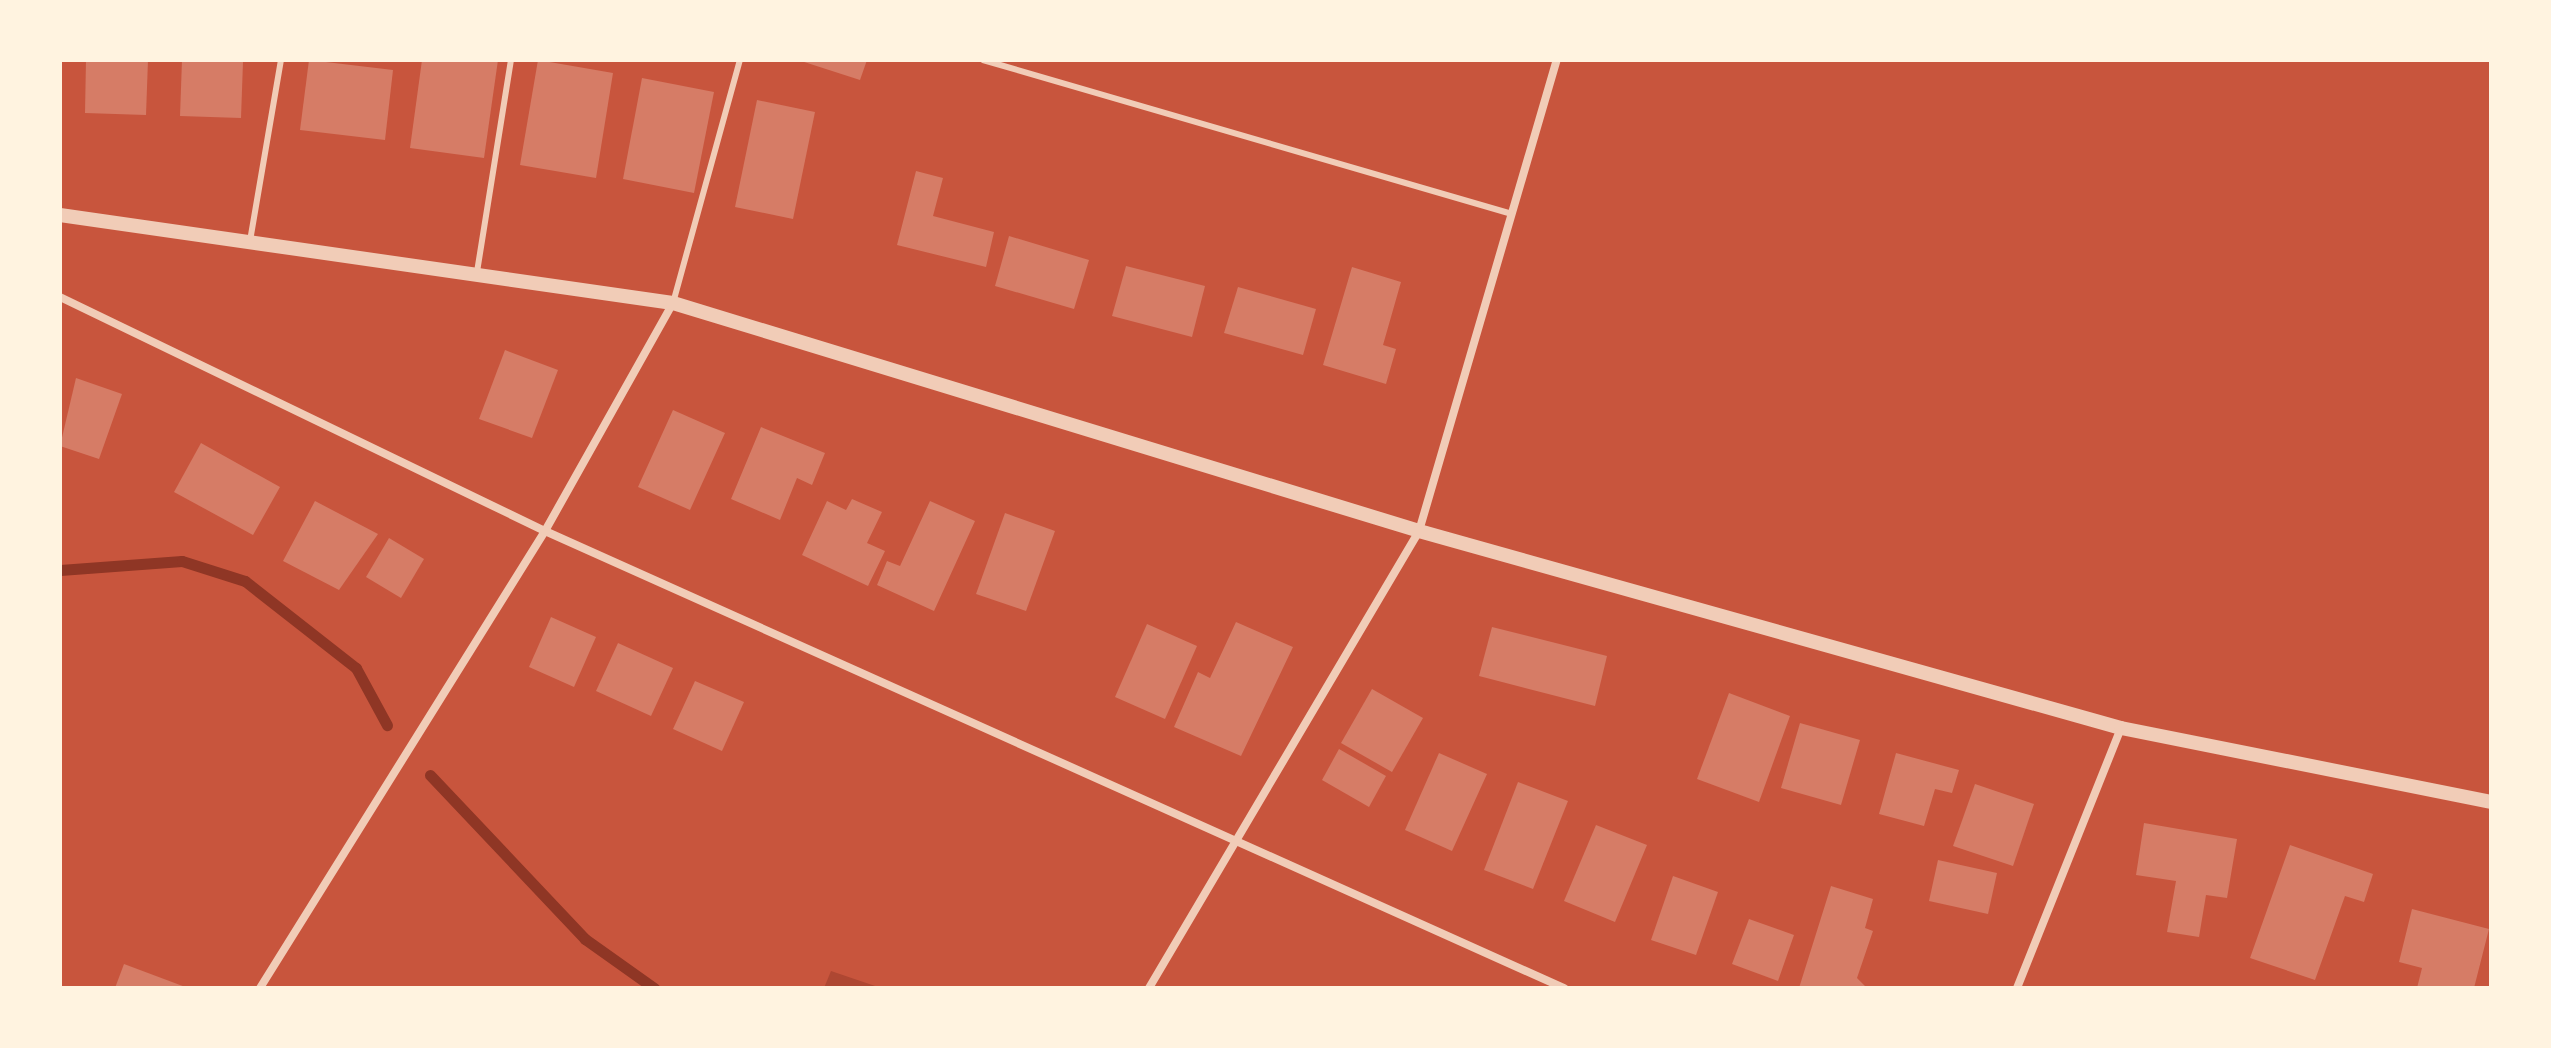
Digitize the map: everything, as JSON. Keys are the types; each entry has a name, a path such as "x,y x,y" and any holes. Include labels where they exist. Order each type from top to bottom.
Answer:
{"street":[{"path":"1149,988 1235,837 1419,531 1557,60"},
{"path":"60,215 477,272 673,303 1419,531 2121,728 2491,802"},
{"path":"60,297 545,531 1235,837 1564,988"},
{"path":"260,988 545,531 673,303"},
{"path":"2017,988 2121,728"}],"lane":[{"path":"250,241 281,60"},
{"path":"477,272 511,60"},
{"path":"673,303 740,60"},
{"path":"983,60 1512,214"}],"shaded area":[{"path":"831,971 881,988 824,988"}],"building":[{"path":"86,60 148,60 146,115 85,113"},
{"path":"182,60 243,62 241,118 180,116"},
{"path":"309,60 393,70 385,140 300,130"},
{"path":"422,60 498,60 484,158 410,148"},
{"path":"538,60 613,73 596,178 520,165"},
{"path":"798,60 867,60 860,80"},
{"path":"642,78 714,92 694,193 623,179"},
{"path":"757,100 815,112 793,219 735,207"},
{"path":"916,171 943,178 933,216 994,232 986,267 897,245"},
{"path":"1009,236 1089,260 1074,309 995,286"},
{"path":"1126,266 1205,286 1192,337 1112,316"},
{"path":"1352,267 1401,282 1383,345 1396,349 1386,384 1323,365"},
{"path":"1238,287 1316,309 1303,355 1224,333"},
{"path":"505,350 558,370 532,438 479,419"},
{"path":"76,378 122,394 99,459 60,446"},
{"path":"673,410 725,433 690,510 638,487"},
{"path":"761,427 825,453 812,485 797,478 780,520 731,499"},
{"path":"201,443 280,487 253,535 174,492"},
{"path":"852,499 882,512 867,543 885,551 868,586 802,555 827,501 846,510"},
{"path":"315,501 378,534 339,590 283,561"},
{"path":"930,501 975,521 934,611 877,585 887,561 900,566"},
{"path":"1005,513 1055,531 1026,611 976,594"},
{"path":"389,538 424,559 401,598 366,577"},
{"path":"551,617 596,637 574,687 529,667"},
{"path":"1236,622 1293,647 1241,756 1174,727 1198,672 1210,678"},
{"path":"1147,624 1197,646 1165,719 1115,697"},
{"path":"1492,627 1607,656 1595,706 1479,676"},
{"path":"618,643 673,668 651,716 596,691"},
{"path":"695,681 744,702 722,751 673,729"},
{"path":"1372,689 1423,718 1392,772 1341,743"},
{"path":"1729,693 1790,716 1759,802 1697,779"},
{"path":"1800,723 1860,740 1841,805 1781,788"},
{"path":"1339,749 1386,776 1369,807 1322,780"},
{"path":"1439,753 1487,774 1452,851 1405,830"},
{"path":"1896,753 1959,770 1952,793 1935,789 1924,826 1879,814"},
{"path":"1518,782 1568,801 1533,889 1484,870"},
{"path":"1975,784 2034,804 2013,866 1953,846"},
{"path":"2144,823 2237,839 2227,898 2206,895 2199,937 2167,932 2176,881 2136,875"},
{"path":"1596,825 1647,845 1615,922 1564,901"},
{"path":"2290,845 2373,874 2364,902 2345,896 2315,980 2250,958"},
{"path":"1938,860 1997,873 1988,914 1929,901"},
{"path":"1673,876 1718,892 1696,955 1651,940"},
{"path":"1831,886 1873,899 1865,928 1873,931 1857,978 1867,988 1799,988"},
{"path":"2412,909 2489,929 2474,988 2417,988 2422,968 2399,962"},
{"path":"1749,919 1794,935 1778,981 1732,964"},
{"path":"124,964 188,988 115,988"}],"waterway":[{"path":"60,570 182,561 245,581 356,668 387,725"},
{"path":"430,775 585,939 654,988"}]}
